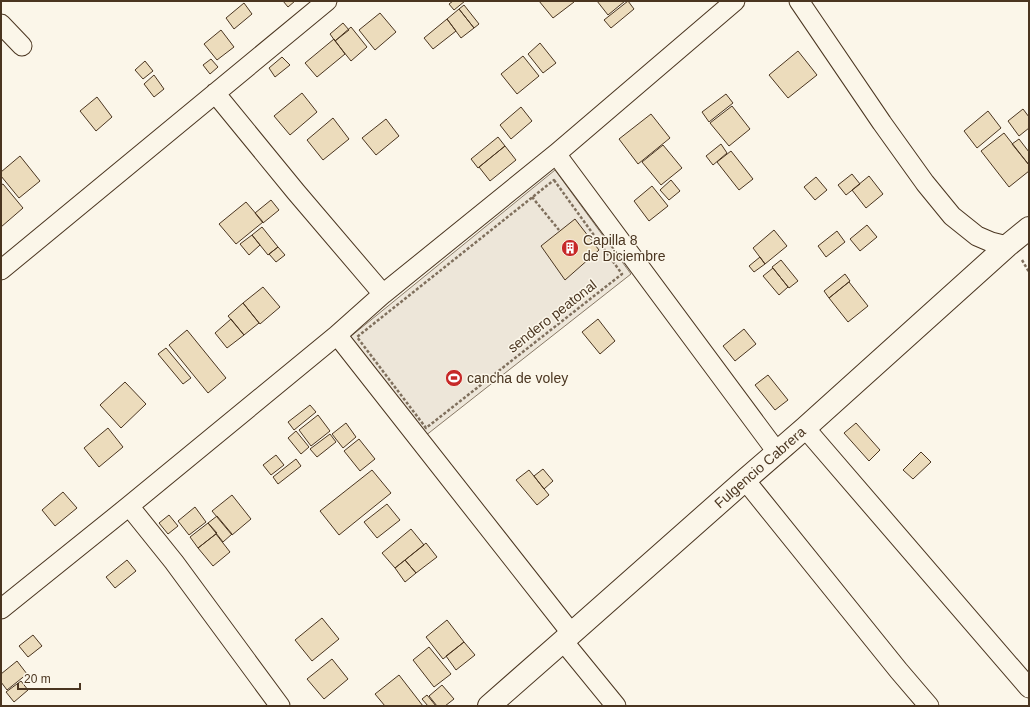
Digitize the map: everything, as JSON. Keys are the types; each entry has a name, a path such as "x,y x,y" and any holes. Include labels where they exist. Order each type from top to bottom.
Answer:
{"main road":[{"name":"Fulgencio Cabrera","path":"489,706 805,428 1007,246 1029,228"}],"street":[{"path":"1,270 327,1"},
{"path":"1,609 338,335 383,294 556,154 735,1"},
{"path":"799,1 882,123 925,183 952,216 977,236 990,242 1007,246"},
{"path":"1,24 22,46"},
{"path":"215,93 296,192 383,294"},
{"path":"556,154 777,452"},
{"path":"338,335 568,637 616,706"},
{"path":"805,428 1029,688"},
{"path":"745,480 889,659 929,706"},
{"path":"129,506 178,568 280,706"}],"path":[{"name":"sendero peatonal","path":"554,180 622,274 426,428 357,337 532,197 554,180"},
{"path":"532,197 559,230"}],"shaded area":[{"path":"555,170 631,274 425,436 350,337"}],"building":[{"path":"283,1 295,1 288,7"},
{"path":"453,1 465,1 454,10 449,4"},
{"path":"539,1 573,1 574,2 553,18"},
{"path":"597,1 625,1 608,15"},
{"path":"628,1 634,9 611,28 604,20"},
{"path":"244,3 252,14 234,29 226,18"},
{"path":"464,5 479,24 474,28 459,9"},
{"path":"459,9 474,28 461,38 447,19"},
{"path":"380,13 396,32 375,50 359,30"},
{"path":"447,19 456,31 433,49 424,38"},
{"path":"343,23 349,30 335,41 330,34"},
{"path":"351,27 367,47 351,61 335,41"},
{"path":"221,30 234,47 217,60 204,44"},
{"path":"334,39 345,54 317,77 305,63"},
{"path":"540,43 556,63 543,73 528,54"},
{"path":"798,51 817,75 788,98 769,75"},
{"path":"523,56 539,76 517,94 501,74"},
{"path":"282,57 290,65 275,77 269,68"},
{"path":"211,59 218,67 210,74 203,65"},
{"path":"145,61 153,71 143,79 135,70"},
{"path":"154,75 164,89 154,97 144,84"},
{"path":"302,93 317,112 290,135 274,116"},
{"path":"726,94 733,103 709,122 702,112"},
{"path":"97,97 112,117 96,131 80,111"},
{"path":"732,106 750,129 729,146 710,123"},
{"path":"521,107 532,121 511,139 500,125"},
{"path":"1023,109 1029,117 1029,128 1019,136 1008,121"},
{"path":"988,111 1001,128 977,148 964,131"},
{"path":"651,114 670,138 638,164 619,139"},
{"path":"333,118 349,139 323,160 307,140"},
{"path":"386,119 399,136 376,155 362,138"},
{"path":"1004,133 1029,165 1029,171 1009,187 981,151"},
{"path":"498,137 505,146 478,168 471,159"},
{"path":"1019,139 1029,152 1029,165 1012,144"},
{"path":"721,144 727,153 713,165 706,156"},
{"path":"663,145 682,168 661,185 642,162"},
{"path":"505,146 516,160 490,181 479,167"},
{"path":"731,151 753,179 739,190 717,162"},
{"path":"20,156 40,181 19,198 1,176 1,172"},
{"path":"852,174 860,184 846,195 838,185"},
{"path":"869,176 883,194 866,208 852,190"},
{"path":"816,177 827,190 815,200 804,187"},
{"path":"671,180 680,191 669,200 660,190"},
{"path":"3,184 23,208 1,227 1,185"},
{"path":"652,186 668,206 649,221 634,201"},
{"path":"271,200 279,210 263,223 255,213"},
{"path":"246,202 263,222 236,244 219,224"},
{"name":"Capilla 8 de Diciembre","path":"575,219 599,250 565,280 541,246"},
{"path":"867,225 877,237 860,251 850,239"},
{"path":"262,227 278,247 268,255 252,235"},
{"path":"774,230 787,246 765,264 753,248"},
{"path":"837,231 845,242 826,257 818,246"},
{"path":"252,235 260,245 249,255 240,244"},
{"path":"278,247 285,255 276,262 269,254"},
{"path":"760,257 765,264 754,272 749,266"},
{"path":"781,260 798,281 789,288 772,267"},
{"path":"773,268 788,287 779,295 763,276"},
{"path":"845,274 850,281 829,298 824,291"},
{"path":"849,282 868,306 848,322 829,298"},
{"path":"263,287 280,307 260,324 243,303"},
{"path":"243,303 259,323 244,335 228,316"},
{"path":"231,319 244,335 227,348 215,333"},
{"path":"598,319 615,341 600,354 582,332"},
{"path":"744,329 756,344 735,361 723,346"},
{"path":"187,330 226,378 208,393 169,345"},
{"path":"166,348 191,378 183,384 158,354"},
{"path":"768,375 788,400 775,410 755,385"},
{"path":"125,382 146,404 121,428 100,405"},
{"path":"310,405 316,412 294,430 288,422"},
{"path":"318,415 330,431 311,446 299,430"},
{"path":"346,423 356,437 343,448 332,434"},
{"path":"856,423 880,450 869,461 844,433"},
{"path":"108,428 123,447 99,467 84,448"},
{"path":"296,431 309,447 301,454 288,438"},
{"path":"330,434 336,442 317,457 310,449"},
{"path":"359,439 375,459 360,471 344,451"},
{"path":"921,452 931,462 913,479 903,470"},
{"path":"276,455 284,465 271,475 263,465"},
{"path":"296,459 301,466 278,484 273,477"},
{"path":"543,469 553,481 544,489 534,476"},
{"path":"372,470 391,493 339,535 320,511"},
{"path":"529,470 549,495 537,505 516,480"},
{"path":"63,492 77,508 55,526 42,510"},
{"path":"232,495 251,519 232,535 212,511"},
{"path":"387,504 400,520 377,538 364,522"},
{"path":"195,507 206,522 189,535 178,521"},
{"path":"169,515 178,526 168,534 159,523"},
{"path":"217,516 232,534 223,542 208,523"},
{"path":"208,523 217,533 198,548 190,537"},
{"path":"411,529 424,545 395,568 382,553"},
{"path":"216,534 230,552 213,566 198,548"},
{"path":"426,543 437,557 416,573 405,560"},
{"path":"127,560 136,571 115,588 106,577"},
{"path":"405,560 416,573 405,582 395,568"},
{"path":"322,618 339,639 312,661 295,640"},
{"path":"447,620 464,642 443,659 426,637"},
{"path":"33,635 42,646 28,657 19,646"},
{"path":"464,642 475,655 456,670 446,656"},
{"path":"429,647 451,674 434,687 413,660"},
{"path":"332,659 348,679 324,699 307,679"},
{"path":"17,661 27,674 7,690 1,682 1,674"},
{"path":"399,675 423,706 385,706 375,694"},
{"path":"21,681 28,690 14,702 6,692"},
{"path":"442,685 454,699 445,706 437,706 429,696"},
{"path":"427,695 436,706 428,706 422,699"}],"place":[{"name":"Capilla 8 de Diciembre","path":"570,248"},
{"name":"cancha de voley","path":"454,378"}]}
